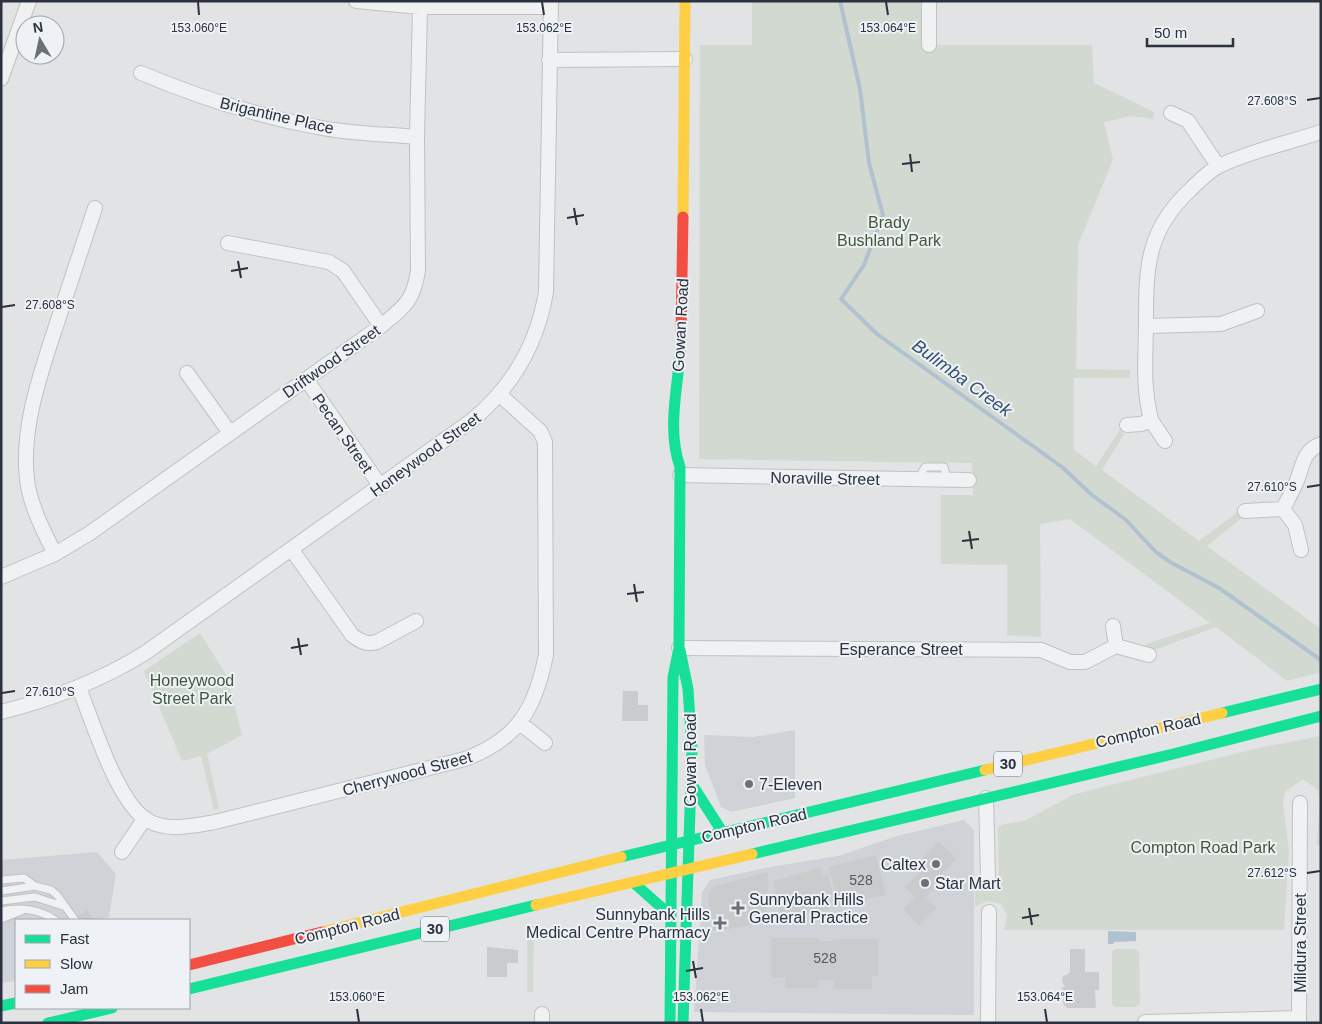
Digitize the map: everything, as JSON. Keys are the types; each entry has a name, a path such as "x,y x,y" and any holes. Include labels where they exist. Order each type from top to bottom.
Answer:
{"main road":[{"name":"Gowan Road","path":"670,1023 672,677 679,648 680,471 675,456 674,440 678,366 681,357 685,1"},
{"name":"Gowan Road","path":"679,648 687,676 691,717 690,869 683,1023"},
{"name":"Compton Road","path":"190,965 671,845 1321,689"},
{"name":"Compton Road","path":"190,989 356,947 634,883 1321,716"},
{"path":"691,783 700,792 710,818 723,833"},
{"path":"634,883 649,894 660,910 670,915"},
{"path":"1,1006 15,1003"},
{"path":"48,1023 95,1014 109,1009"}],"street":[{"path":"1,80 28,1"},
{"path":"356,1 420,7 551,4"},
{"path":"929,1 929,45"},
{"name":"Honeywood Street","path":"1,712 79,688 121,668 145,653 381,487 471,421 500,396 528,353 543,311 546,292 551,4"},
{"name":"Driftwood Street","path":"1,577 55,554 90,533 381,326 405,306 415,291 418,271 417,137 420,7"},
{"path":"549,60 685,59"},
{"name":"Brigantine Place","path":"141,73 186,92 266,116 319,128 417,137"},
{"path":"1171,113 1188,121 1218,166"},
{"path":"1165,441 1151,420 1145,394 1144,374 1146,274 1152,244 1165,218 1181,198 1218,166 1321,132"},
{"path":"55,554 37,517 29,490 27,460 30,421 38,380 95,208"},
{"path":"228,243 329,262 343,271 381,326"},
{"path":"1146,326 1221,324 1257,311"},
{"path":"187,373 230,433"},
{"name":"Pecan Street","path":"306,380 381,487"},
{"name":"Cherrywood Street","path":"145,818 164,826 180,828 215,822 465,759 487,751 508,736 520,723 540,682 546,655 545,448 540,431 500,396"},
{"path":"1127,425 1141,424 1151,420"},
{"path":"1283,509 1296,484 1306,454 1313,447 1321,444"},
{"name":"Noraville Street","path":"680,471 969,480"},
{"path":"1245,511 1283,509"},
{"path":"1283,509 1295,525 1301,550"},
{"path":"292,550 352,635 359,640 371,644 416,621"},
{"path":"1113,626 1116,646 1148,655"},
{"name":"Esperance Street","path":"679,648 1041,650 1070,662 1085,662 1116,646"},
{"path":"79,688 121,789 145,818 122,852"},
{"path":"520,723 545,743"},
{"path":"986,798 988,876"},
{"name":"Mildura Street","path":"1299,1020 1300,803"},
{"path":"988,1023 989,912"},
{"path":"1145,1022 1299,1020"}],"lane":[{"path":"1,880 24,878 35,886 57,894 63,906 74,919"},
{"path":"1,890 35,886"},
{"path":"1,901 35,897 63,906"},
{"path":"1,919 24,910"},
{"path":"1,911 39,911 53,919"}],"shaded area":[{"path":"795,730 795,798 731,812 721,807 705,765 704,735 754,737"},
{"path":"964,820 974,830 974,1015 694,1012 702,892 710,880 770,867 838,856 897,836"},
{"path":"97,852 116,874 109,917 103,919 15,919 15,981 1,983 1,860"}],"green space":[{"name":"Brady Bushland Park","path":"752,1 925,1 926,45 1092,45 1094,83 1154,112 1153,119 1131,116 1104,122 1113,160 1078,245 1076,369 1130,370 1130,378 1074,378 1074,450 1096,466 1120,430 1124,434 1102,470 1199,541 1239,511 1244,516 1207,546 1321,629 1321,672 1287,681 1216,627 1149,652 1146,644 1210,623 1070,519 1040,524 1041,637 1007,635 1007,565 941,564 941,495 973,495 972,463 699,459 700,45 752,45"},
{"name":"Honeywood Street Park","path":"200,633 227,676 242,735 207,754 219,808 214,810 201,756 182,761 144,671"},
{"name":"Compton Road Park","path":"1321,736 1321,845 1317,845 1320,801 1318,790 1303,779 1285,792 1283,804 1289,850 1284,930 1004,930 1007,915 1001,904 987,901 975,907 975,881 999,879 998,827 1004,824 1024,821 1073,795 1258,748"},
{"path":"534,925 533,992 527,992 527,927"},
{"path":"1115,949 1136,949 1139,952 1140,1004 1136,1007 1115,1007 1112,1004 1112,952"}],"water":[{"path":"1108,931 1136,932 1136,941 1108,944"}],"building":[{"path":"623,691 638,691 638,705 648,705 648,721 622,721"},
{"path":"939,841 957,859 939,877 942,880 926,897 937,908 919,926 903,909 915,897 905,887 927,865 921,860"},
{"path":"876,855 886,895 839,905 829,867"},
{"path":"820,868 822,876 828,875 834,898 828,899 830,909 782,919 773,881"},
{"name":"Sunnybank Hills General Practice","path":"768,872 767,921 720,931 713,930 708,896 712,887"},
{"path":"87,910 93,919 73,919"},
{"path":"771,938 818,938 818,941 878,939 878,976 872,976 872,989 834,989 834,980 819,980 819,988 785,988 785,978 771,978"},
{"path":"487,947 518,950 518,963 507,963 507,977 487,977"},
{"path":"1070,949 1085,949 1085,972 1099,972 1099,990 1095,990 1096,1008 1067,1008 1063,1004 1064,994 1062,987 1066,987 1063,984 1062,977 1070,973"}],"waterway":[{"name":"Bulimba Creek","path":"840,1 860,89 869,163 883,215 864,265 841,299 877,334 1062,467 1092,495 1125,519 1156,552 1170,562 1219,588 1321,660"}],"traffic: fast":[{"path":"670,1023 673,677 679,648 680,467 676,451 674,418 681,334"},
{"path":"680,650 688,689 692,749 683,1023"},
{"path":"1222,713 1321,689"},
{"path":"752,854 1173,754 1321,716"},
{"path":"621,857 985,770"},
{"path":"691,783 723,833"},
{"path":"634,883 670,915"},
{"path":"190,989 536,905"},
{"path":"1,1006 15,1003"},
{"path":"48,1023 108,1009"}],"traffic: slow":[{"path":"683,217 685,1"},
{"path":"985,770 1222,713"},
{"path":"536,905 752,854"},
{"path":"322,932 621,857"}],"traffic: jam":[{"path":"681,334 683,217"},
{"path":"190,965 322,932"}],"place":[{"name":"7-Eleven","path":"749,784"},
{"name":"Caltex","path":"936,864"},
{"name":"Star Mart","path":"925,883"},
{"name":"Sunnybank Hills General Practice","path":"738,908"},
{"name":"Sunnybank Hills Medical Centre Pharmacy","path":"720,923"}]}
